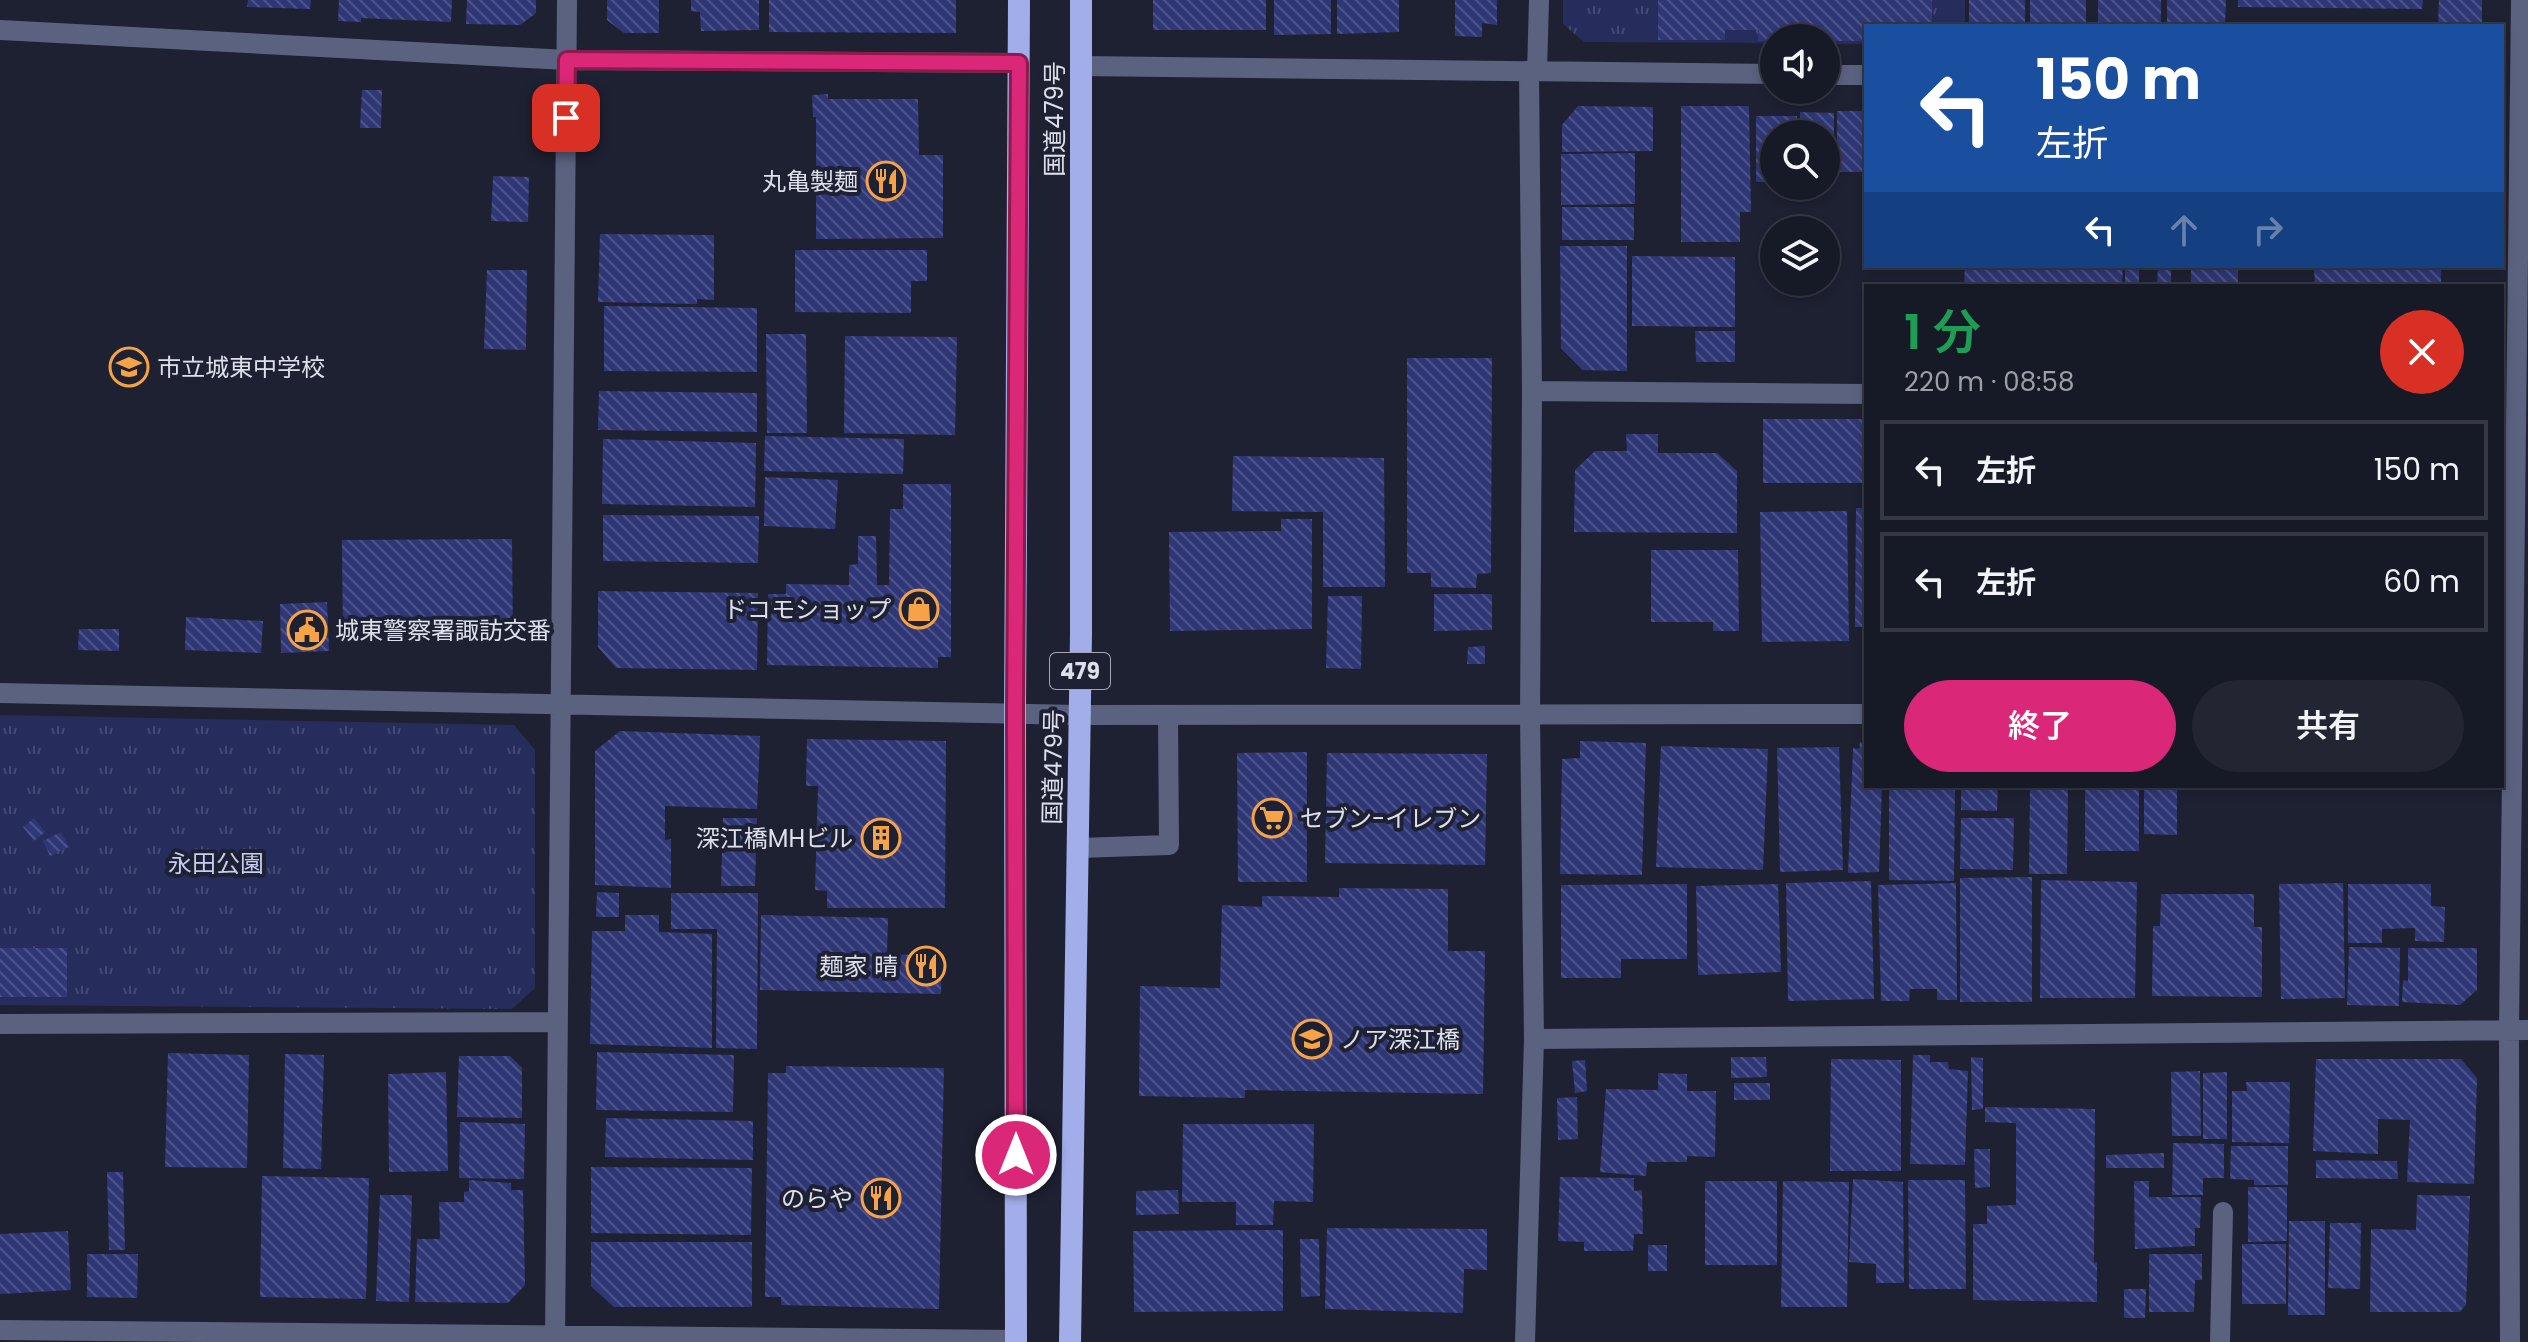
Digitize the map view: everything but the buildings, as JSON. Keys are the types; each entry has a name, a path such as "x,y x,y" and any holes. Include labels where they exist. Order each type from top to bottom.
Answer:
{"highway":[{"name":"国道479号","path":"1016,1341 1015,713 1019,0"},
{"name":"国道479号","path":"1070,1342 1080,715 1081,0"}],"street":[{"path":"555,1338 567,0"},
{"path":"1525,1342 1534,1039 1530,716 1533,72 1539,0"},
{"path":"2510,1342 2518,1030 2510,400 2512,80 2521,0"},
{"path":"0,30 567,60 1019,63"},
{"path":"1080,66 1760,74"},
{"path":"1840,75 1864,75"},
{"path":"1532,391 1864,394"},
{"path":"0,693 1080,715 1864,714"},
{"path":"1078,848 1169,845 1168,715"},
{"path":"0,1024 558,1022"},
{"path":"1534,1039 2518,1030"},
{"path":"2220,1342 2223,1212"},
{"path":"0,1330 1016,1341"},
{"path":"1070,1342 1081,1342"}],"green space":[{"path":"1563,0 1965,0 1965,24 1864,24 1864,44 1840,44 1840,24 1760,24 1760,43 1584,42 1563,24"},
{"name":"永田公園","path":"0,715 514,725 535,750 535,988 512,1009 0,1005"}],"place":[{"name":"丸亀製麺","path":"886,181"},
{"name":"市立城東中学校","path":"129,367"},
{"name":"ドコモショップ","path":"919,609"},
{"name":"城東警察署諏訪交番","path":"307,630"},
{"name":"セブン-イレブン","path":"1272,818"},
{"name":"深江橋MHビル","path":"881,838"},
{"name":"麺家 晴","path":"926,966"},
{"name":"ノア深江橋","path":"1312,1039"},
{"name":"のらや","path":"881,1198"}],"route":[{"path":"566,118 567,60 1019,63 1016,1155"}]}
